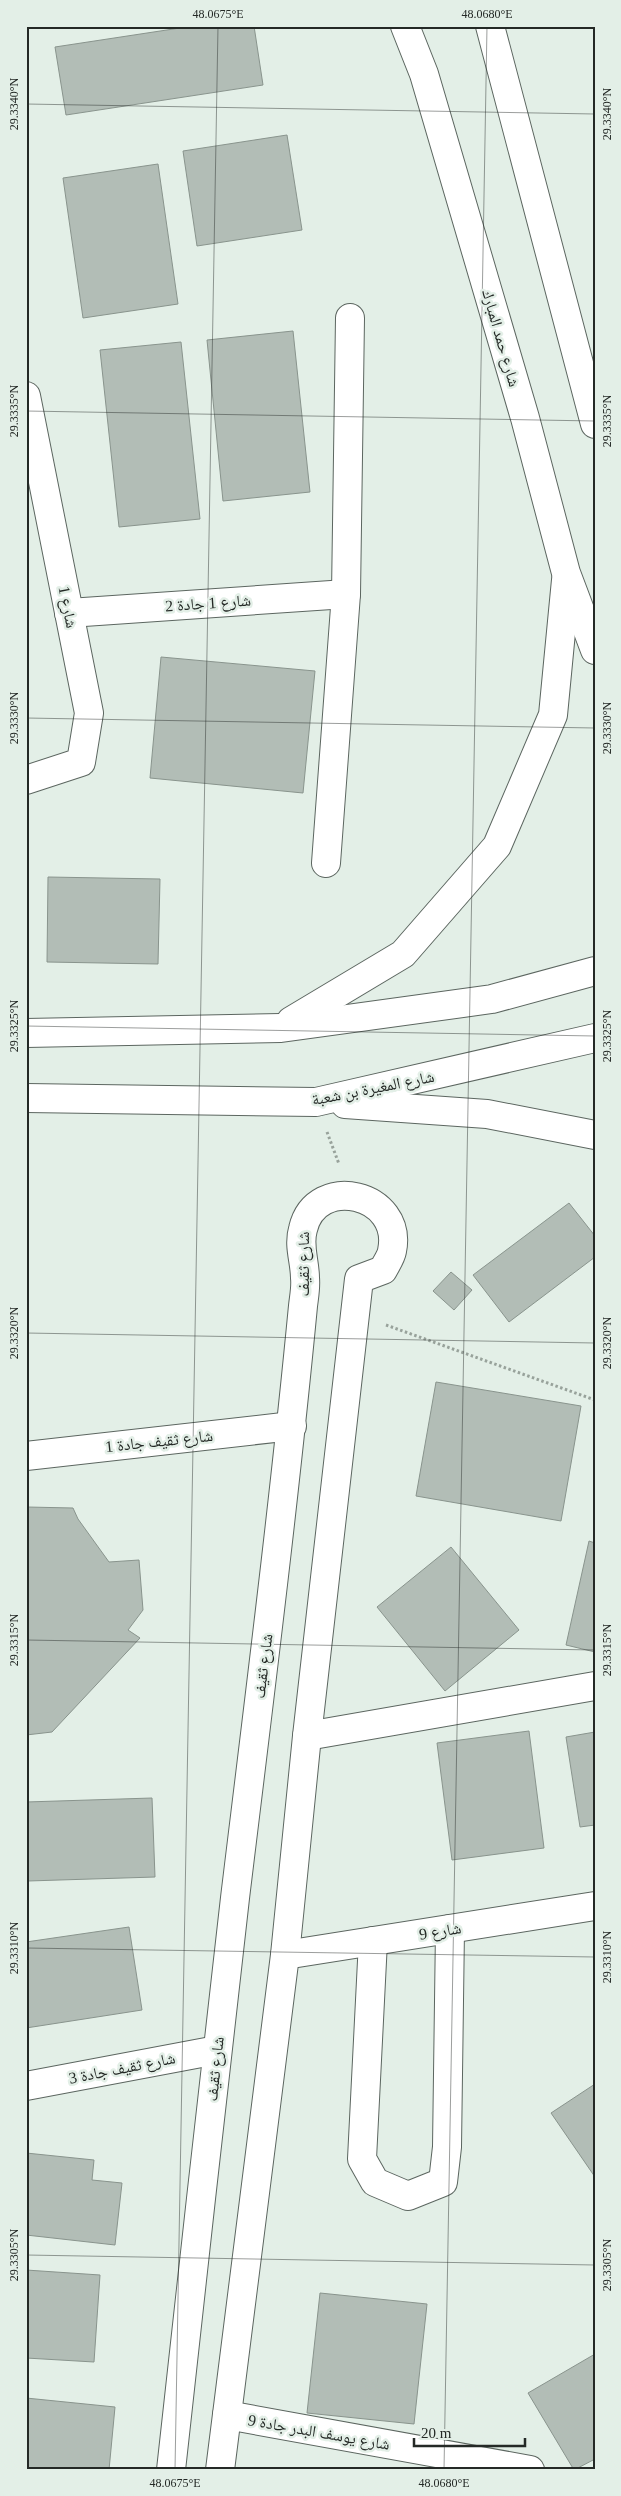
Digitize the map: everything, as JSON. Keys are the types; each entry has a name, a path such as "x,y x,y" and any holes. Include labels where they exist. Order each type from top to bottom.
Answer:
{"street":[{"name":"شارع حمد المبارك","path":"405,26 424,74 525,418 566,574 595,650"},
{"path":"490,26 592,414"},
{"path":"326,863 346,594 350,318"},
{"name":"شارع 1","path":"26,396 89,713 81,762 26,780"},
{"path":"281,1028 403,954 497,846 554,715 566,574"},
{"name":"شارع 1 جادة 2","path":"70,613 346,594"},
{"path":"26,1032 281,1028 492,999 595,971"},
{"name":"شارع المغيرة بن شعبة","path":"26,1098 316,1102 595,1038"},
{"path":"316,1102 487,1114 595,1135"},
{"path":"220,2470 285,1954 307,1736 359,1279 383,1270 392,1252 393,1232 385,1214 370,1201 351,1195"},
{"name":"شارع ثقيف","path":"171,2470 217,2050 292,1426 306,1279 300,1244 303,1225 314,1208 331,1198 351,1195"},
{"name":"شارع ثقيف جادة 1","path":"26,1456 292,1426"},
{"path":"307,1736 595,1686"},
{"name":"شارع 9","path":"285,1954 595,1906"},
{"path":"373,1941 362,2159 375,2182 408,2196 443,2182 447,2147 450,1929"},
{"name":"شارع ثقيف جادة 3","path":"26,2086 217,2050"},
{"name":"شارع يوسف البدر جادة 9","path":"226,2415 530,2470"}],"path":[{"path":"316,1102 351,1195"},
{"path":"355,1314 595,1400"}],"building":[{"path":"193,26 254,26 263,85 66,115 55,47"},
{"path":"287,135 302,230 197,246 183,151"},
{"path":"158,164 178,304 83,318 63,178"},
{"path":"293,331 310,492 223,501 207,340"},
{"path":"181,342 200,519 119,527 100,350"},
{"path":"161,657 315,671 303,793 150,778"},
{"path":"48,877 160,879 158,964 47,962"},
{"path":"569,1203 595,1236 595,1257 509,1322 473,1275"},
{"path":"451,1272 472,1290 454,1310 433,1291"},
{"path":"436,1382 581,1406 561,1521 416,1496"},
{"path":"27,1507 73,1508 78,1519 109,1562 139,1560 143,1610 128,1630 140,1638 52,1732 26,1735"},
{"path":"589,1541 595,1543 595,1652 566,1645"},
{"path":"451,1547 519,1630 445,1691 377,1607"},
{"path":"529,1731 544,1848 452,1860 437,1743"},
{"path":"595,1732 595,1825 580,1827 566,1737"},
{"path":"152,1798 155,1877 28,1881 26,1802"},
{"path":"129,1927 142,2010 26,2028 26,1942"},
{"path":"595,2084 595,2177 551,2113"},
{"path":"26,2153 94,2160 92,2180 122,2183 115,2245 26,2235"},
{"path":"26,2270 100,2275 94,2362 26,2358"},
{"path":"320,2293 427,2304 414,2424 307,2413"},
{"path":"595,2354 595,2459 574,2470 528,2393"},
{"path":"26,2398 115,2407 109,2470 26,2470"}]}
